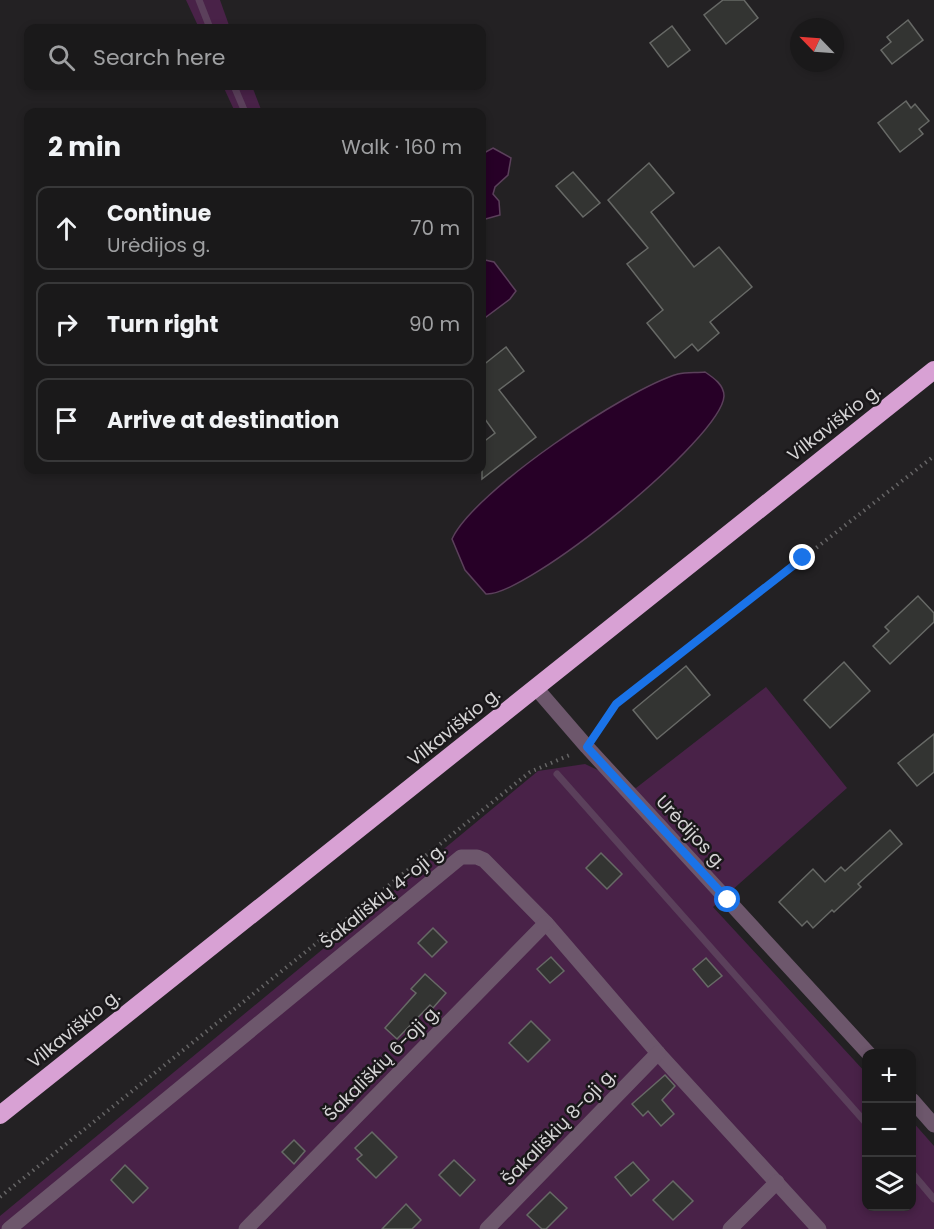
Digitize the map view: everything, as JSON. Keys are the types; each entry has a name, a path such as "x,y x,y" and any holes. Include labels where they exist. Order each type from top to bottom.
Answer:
{"highway":[{"name":"Vilkaviškio g.","path":"0,1115 934,370"}],"street":[{"name":"Urėdijos g.","path":"536,688 587,747 865,1049"},
{"name":"Šakališkių 4-oji g.","path":"9,1229 461,857 477,856 484,860 546,923 658,1053 819,1229"},
{"name":"Šakališkių 6-oji g.","path":"246,1229 546,923"},
{"name":"Šakališkių 8-oji g.","path":"487,1229 658,1053"},
{"path":"915,1103 934,1125"},
{"path":"730,1229 777,1182"}],"path":[{"path":"0,1197 530,772 587,747 616,704 934,456"}],"shaded area":[{"path":"186,0 220,0 229,24 197,24"},
{"path":"225,90 254,90 260,108 233,108"},
{"path":"493,148 511,158 508,175 495,187 493,194 499,201 500,215 486,219 486,152"},
{"path":"486,260 494,262 516,291 510,299 486,317"},
{"path":"705,372 720,385 724,396 715,417 692,445 619,512 578,544 508,588 486,594 465,570 452,539 466,519 519,470 589,420 654,383 678,374"},
{"path":"766,687 847,788 713,907 862,1069 862,1211 916,1211 916,1126 934,1146 934,1229 0,1229 0,1216 538,771 585,764 636,788"}],"building":[{"path":"723,0 744,0 758,18 726,44 704,15"},
{"path":"908,20 923,40 892,64 881,50 891,42 887,37"},
{"path":"672,26 690,50 668,67 650,43"},
{"path":"906,101 911,108 915,104 929,121 919,129 923,134 900,152 878,123"},
{"path":"649,163 674,193 651,212 694,267 719,247 752,287 710,322 719,333 698,351 692,344 675,358 647,323 663,310 627,264 648,248 608,200"},
{"path":"573,172 600,203 583,217 556,186"},
{"path":"506,347 524,371 499,390 536,437 482,479 482,474 486,474 486,440 495,433 486,421 486,363"},
{"path":"918,596 934,613 934,622 890,664 873,646 889,631 885,627"},
{"path":"844,662 870,691 830,728 804,700"},
{"path":"686,666 710,695 657,739 633,710"},
{"path":"934,734 934,772 917,786 898,763"},
{"path":"890,830 902,844 858,884 861,887 813,928 807,921 802,926 779,902 813,869 825,882 841,867 845,871"},
{"path":"601,853 622,874 607,889 586,868"},
{"path":"433,928 447,942 432,957 418,943"},
{"path":"551,957 564,971 550,983 537,969"},
{"path":"706,958 722,976 708,987 693,969"},
{"path":"425,974 446,993 433,1008 430,1005 397,1039 385,1028 416,993 411,989"},
{"path":"531,1021 550,1040 528,1062 509,1043"},
{"path":"665,1075 675,1086 662,1100 674,1114 661,1126 648,1111 643,1116 632,1104"},
{"path":"372,1132 397,1157 376,1178 357,1159 362,1155 355,1148"},
{"path":"294,1140 305,1151 294,1164 282,1152"},
{"path":"454,1160 475,1180 460,1196 439,1175"},
{"path":"633,1162 649,1180 631,1196 615,1177"},
{"path":"125,1165 148,1188 133,1203 111,1180"},
{"path":"673,1181 693,1201 673,1220 653,1200"},
{"path":"550,1192 567,1208 546,1229 542,1229 527,1215"},
{"path":"406,1204 421,1220 412,1229 382,1229"}],"waterway":[{"path":"199,0 208,24"},
{"path":"236,90 243,108"},
{"path":"557,774 862,1118"},
{"path":"916,1178 934,1199"}],"route":[{"path":"728,900 587,747 616,704 803,558"}]}
